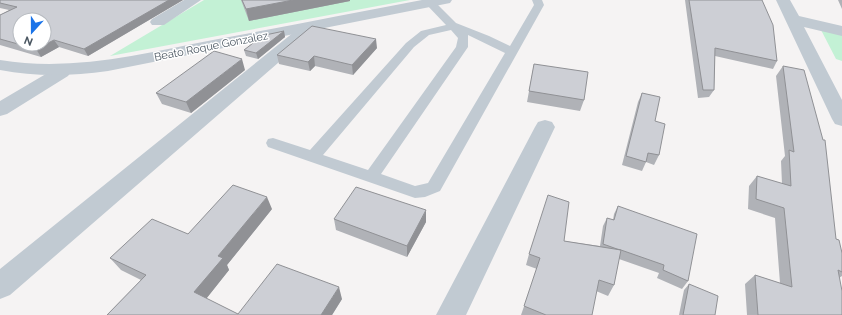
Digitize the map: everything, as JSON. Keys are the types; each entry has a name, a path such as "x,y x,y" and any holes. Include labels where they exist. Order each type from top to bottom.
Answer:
{"street":[{"path":"158,22 194,0"},
{"path":"783,0 842,119"},
{"name":"Beato Roque Gonzalez","path":"0,66 62,72 108,66 438,2"},
{"path":"792,19 842,31"},
{"path":"0,286 310,27"},
{"path":"0,110 62,72"},
{"path":"451,315 545,127"}],"lane":[{"path":"273,143 414,192 425,191 434,187 539,5 537,0"},
{"path":"371,177 462,47 464,37 454,26 438,2"},
{"path":"313,157 410,45 425,33 454,26 485,38 512,52"}],"green space":[{"path":"204,0 410,0 110,56"},
{"path":"820,28 842,34 842,61 836,59"}],"building":[{"path":"0,0 169,0 84,49 54,40 52,41 52,12 12,12 12,42 0,39 0,15 17,7 0,3"},
{"path":"242,0 293,0 246,9"},
{"path":"689,0 762,0 773,25 777,61 715,48 714,90 703,90"},
{"path":"312,26 376,39 352,65 314,56 308,62 277,55"},
{"path":"284,31 256,53 244,50 257,40 256,37"},
{"path":"214,51 242,59 186,102 156,93"},
{"path":"534,64 588,72 584,100 529,91"},
{"path":"783,66 804,70 823,140 825,140 836,239 839,240 842,253 842,272 838,270 842,291 842,315 758,315 755,275 792,287 784,208 756,199 757,176 791,186 789,150 794,152"},
{"path":"642,93 660,97 655,121 665,124 659,155 648,153 646,162 626,156"},
{"path":"233,185 267,197 218,256 223,258 194,292 238,314 277,264 339,287 321,315 107,315 146,275 110,258 152,219 188,234"},
{"path":"356,187 426,210 407,246 334,219"},
{"path":"548,195 569,202 564,241 621,250 614,285 599,280 592,315 546,315 524,306 540,258 529,254"},
{"path":"618,206 697,234 688,281 663,270 664,265 603,244 607,218 614,220"},
{"path":"689,284 718,296 715,315 683,315"}]}
